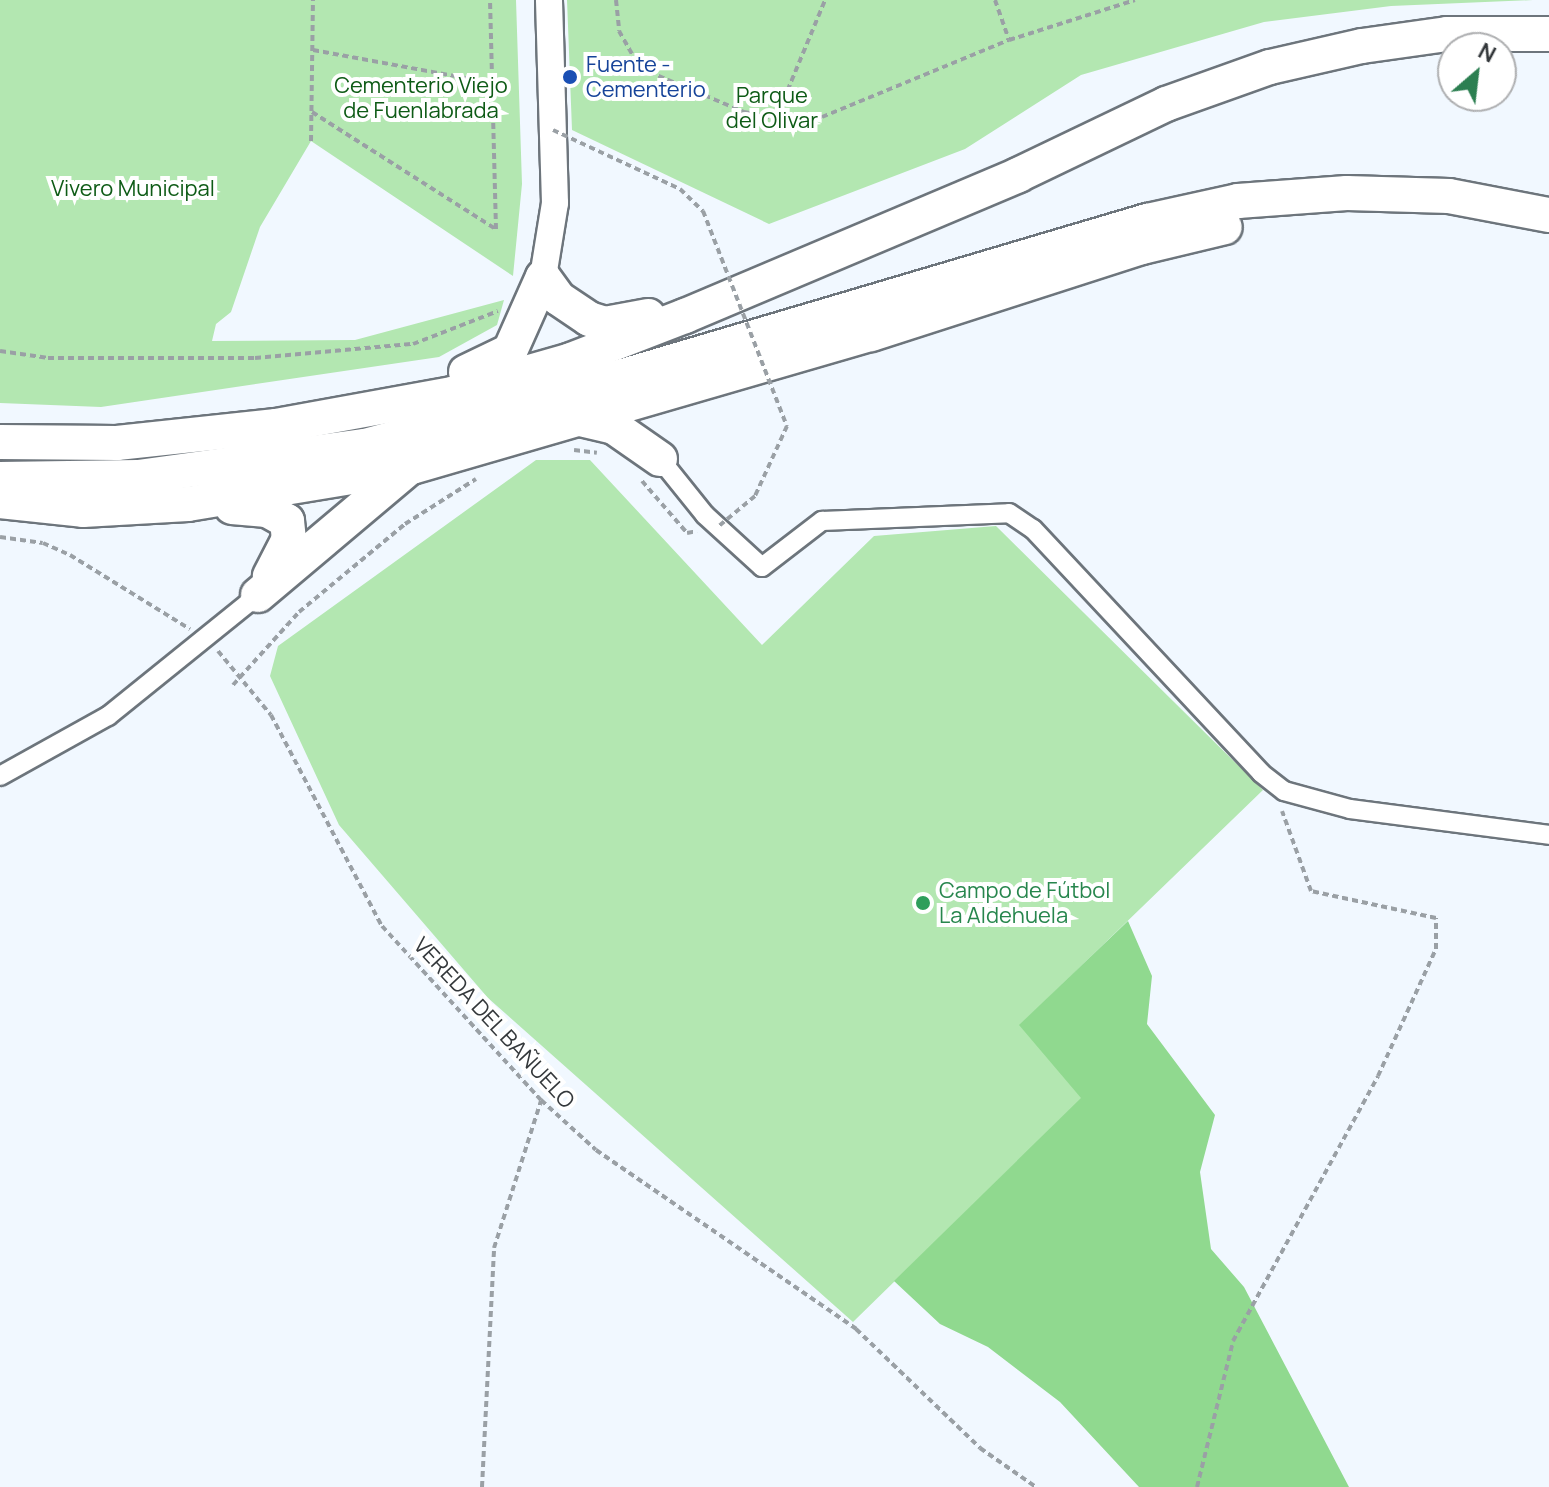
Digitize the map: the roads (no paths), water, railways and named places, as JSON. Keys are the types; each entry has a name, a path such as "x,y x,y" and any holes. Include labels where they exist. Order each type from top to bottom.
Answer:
{"highway":[{"path":"0,442 117,443 357,415 571,360 1018,175 1166,104 1270,67 1362,46 1447,34 1549,34"},
{"path":"1362,46 1437,49"},
{"path":"1517,55 1549,59"},
{"path":"0,479 138,477 365,446 607,381 1147,221 1238,201 1362,193 1449,196 1540,212"},
{"path":"573,434 681,390 1142,247 1231,226 1305,214 1464,218 1540,212"},
{"path":"543,277 558,298 605,324 724,299"},
{"path":"357,415 420,385 499,360 523,330 543,277"},
{"path":"648,465 661,412 681,390"},
{"path":"0,501 83,510 188,504 412,467 614,427 648,465"},
{"path":"258,595 389,481 412,467"},
{"path":"188,504 267,510 287,521 289,539 258,595"}],"street":[{"path":"543,277 555,203 549,0"},
{"path":"648,465 762,567 822,521 1009,513 1033,529 1261,773 1284,791 1350,809 1549,835"},
{"path":"0,776 108,716 208,640 258,595"}],"place":[{"name":"Fuente - Cementerio","path":"570,77"},
{"name":"Campo de Fútbol La Aldehuela","path":"923,903"}],"park label":[{"name":"Cementerio Viejo de Fuenlabrada","path":"421,98"},
{"name":"Parque del Olivar","path":"772,108"},
{"name":"Vivero Municipal","path":"133,189"}]}
